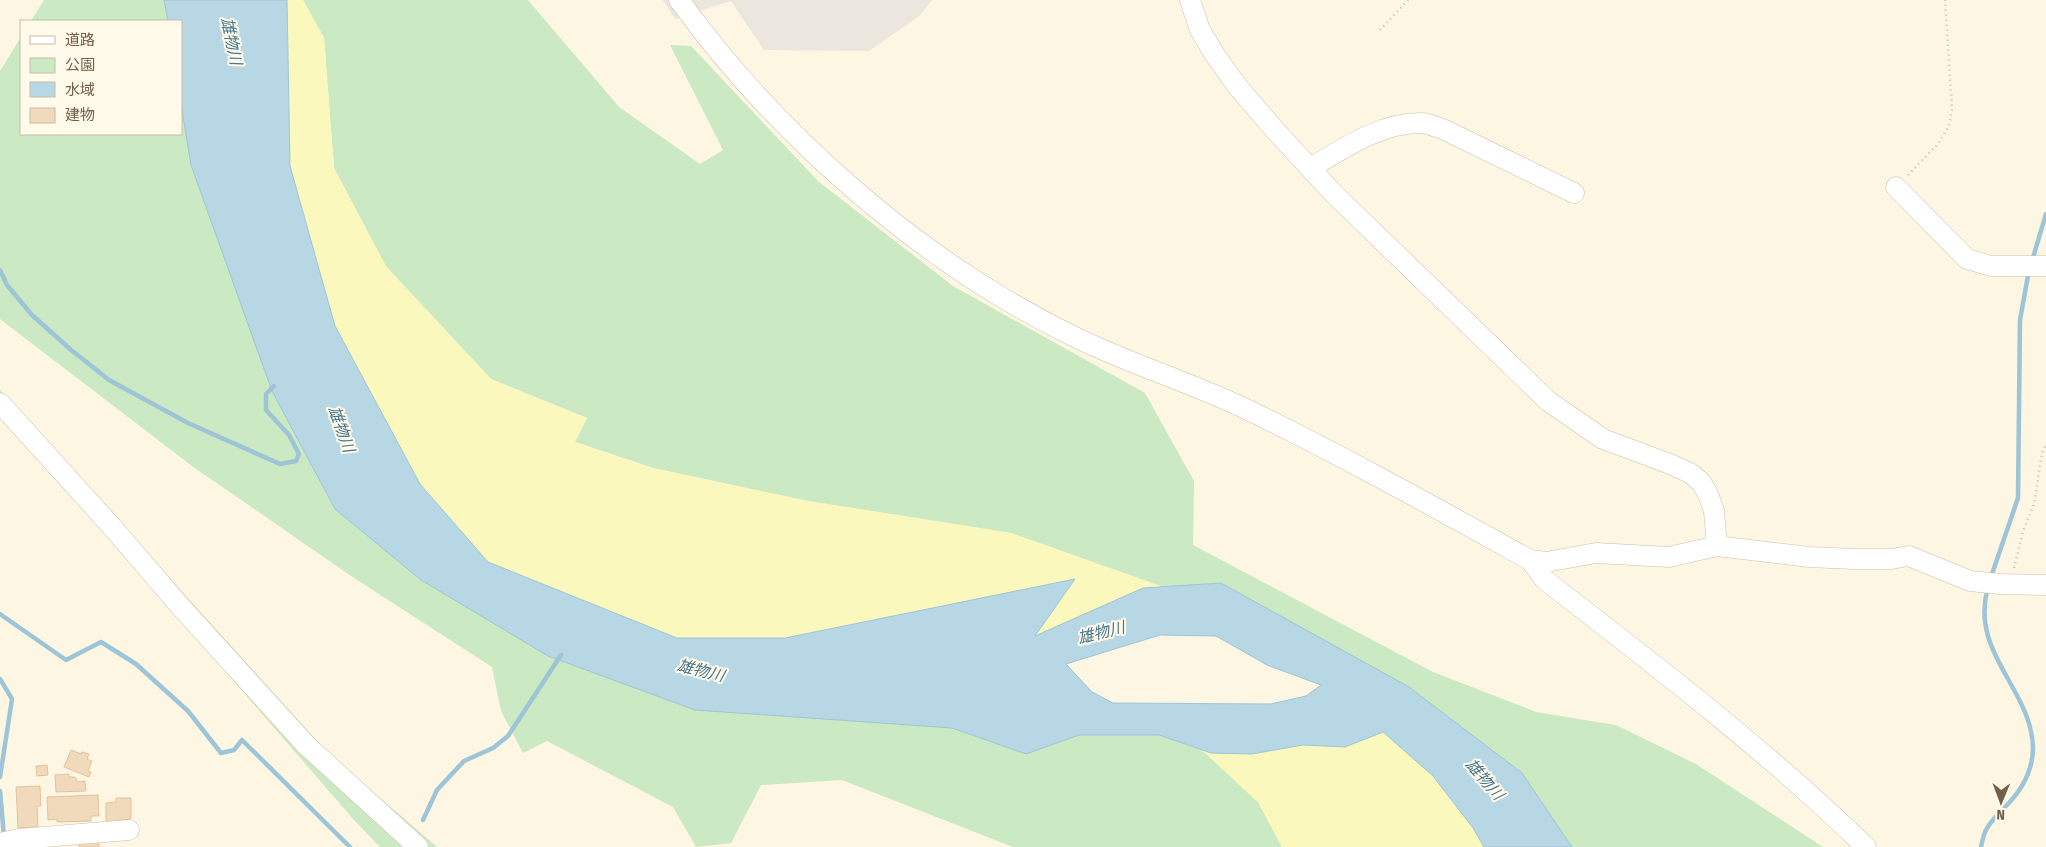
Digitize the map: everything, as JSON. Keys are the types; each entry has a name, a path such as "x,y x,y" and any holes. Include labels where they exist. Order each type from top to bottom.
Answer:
{"street":[{"path":"679,0 744,83 827,165 920,245 1002,297 1078,339 1251,411 1320,445 1530,560 1546,562 1596,553 1669,557 1717,546 1809,557 1854,560 1891,559 1909,556 1970,581 2046,585"},
{"path":"1190,0 1200,30 1237,86 1310,168 1548,401 1603,439 1670,464 1690,473 1701,482 1714,511 1717,546"},
{"path":"1310,168 1374,134 1396,127 1422,123 1445,130 1574,193"},
{"path":"1896,187 1968,259 1991,266 2043,266"},
{"path":"0,404 300,738 418,847"},
{"path":"1530,560 1545,580 1690,692 1820,803 1866,847"},
{"path":"8,842 129,830"}],"path":[{"path":"1380,30 1408,0"},
{"path":"1896,187 1938,144 1950,126 1952,109 1945,0"},
{"path":"2005,584 2034,504 2042,453 2046,444"}],"shaded area":[{"path":"663,0 932,0 919,16 869,51 764,50 731,1 675,19"}],"green space":[{"path":"44,0 165,0 168,20 32,20"},
{"path":"303,0 528,0 619,107 700,164 723,150 670,45 691,46 819,182 953,286 1145,393 1194,481 1193,545 1433,672 1536,712 1616,725 1696,764 1823,847 1572,847 1221,583 1163,587 1011,533 808,501 653,468 575,442 587,418 491,379 386,267 334,168 324,38"},
{"path":"20,39 20,135 182,135 182,109 191,165 273,392 335,509 421,580 548,656 695,710 952,728 1025,754 1079,735 1159,735 1203,751 1258,802 1282,847 1013,847 842,780 761,785 731,843 696,847 673,807 547,741 523,753 501,711 492,667 354,578 192,466 0,319 0,71"},
{"path":"0,390 327,752 437,847 380,847 354,820 78,501 0,401"}],"sand":[{"path":"287,0 303,0 324,38 334,168 386,266 491,379 587,418 575,442 653,468 808,501 1011,533 1163,587 1143,588 1034,637 1074,579 785,638 677,638 488,562 420,484 335,326 290,166"},
{"path":"1383,732 1433,776 1473,828 1484,847 1282,847 1258,802 1203,751 1252,754 1303,745 1345,747"}],"water":[{"name":"雄物川","path":"164,0 287,0 290,166 335,326 420,484 488,562 677,638 785,638 1075,579 1035,636 1143,588 1221,583 1409,687 1522,773 1572,847 1484,847 1473,828 1433,776 1383,732 1345,747 1303,745 1252,754 1211,753 1159,735 1079,735 1026,754 952,728 695,710 548,656 421,580 335,509 272,391 191,165 182,110 182,20 168,20","holes":["1160,635 1216,636 1267,665 1321,685 1306,696 1271,704 1113,703 1092,692 1066,664"]}],"building":[{"path":"71,750 81,754 82,752 89,754 87,759 92,761 88,771 91,772 89,777 64,767"},
{"path":"47,765 48,775 37,776 36,766"},
{"path":"69,774 69,777 75,777 78,782 85,781 86,791 56,792 55,775"},
{"path":"40,786 41,806 37,806 38,827 18,828 16,787"},
{"path":"98,795 99,816 91,816 91,821 57,822 57,819 48,820 47,797"},
{"path":"116,798 131,798 131,819 121,820 121,825 106,825 106,803 116,802"},
{"path":"99,842 99,847 79,847 79,843"}],"waterway":[{"path":"2032,261 2046,214"},
{"path":"0,270 7,285 32,315 109,380 188,423 280,464 296,461 299,454 289,435 266,410 266,394 274,386"},
{"path":"1991,577 2018,498 2020,320 2029,270"},
{"path":"1981,847 1988,827 1994,818 2007,806 2025,781 2032,761 2033,748 2030,727 2023,707 2003,670 1987,632 1984,610 1988,587"},
{"path":"0,614 66,660 101,642 136,664 188,711 221,753 234,750 242,740 350,847"},
{"path":"423,820 437,790 464,761 493,748 508,736 561,655"},
{"path":"0,679 12,699 0,777"},
{"path":"0,791 4,837"}]}
